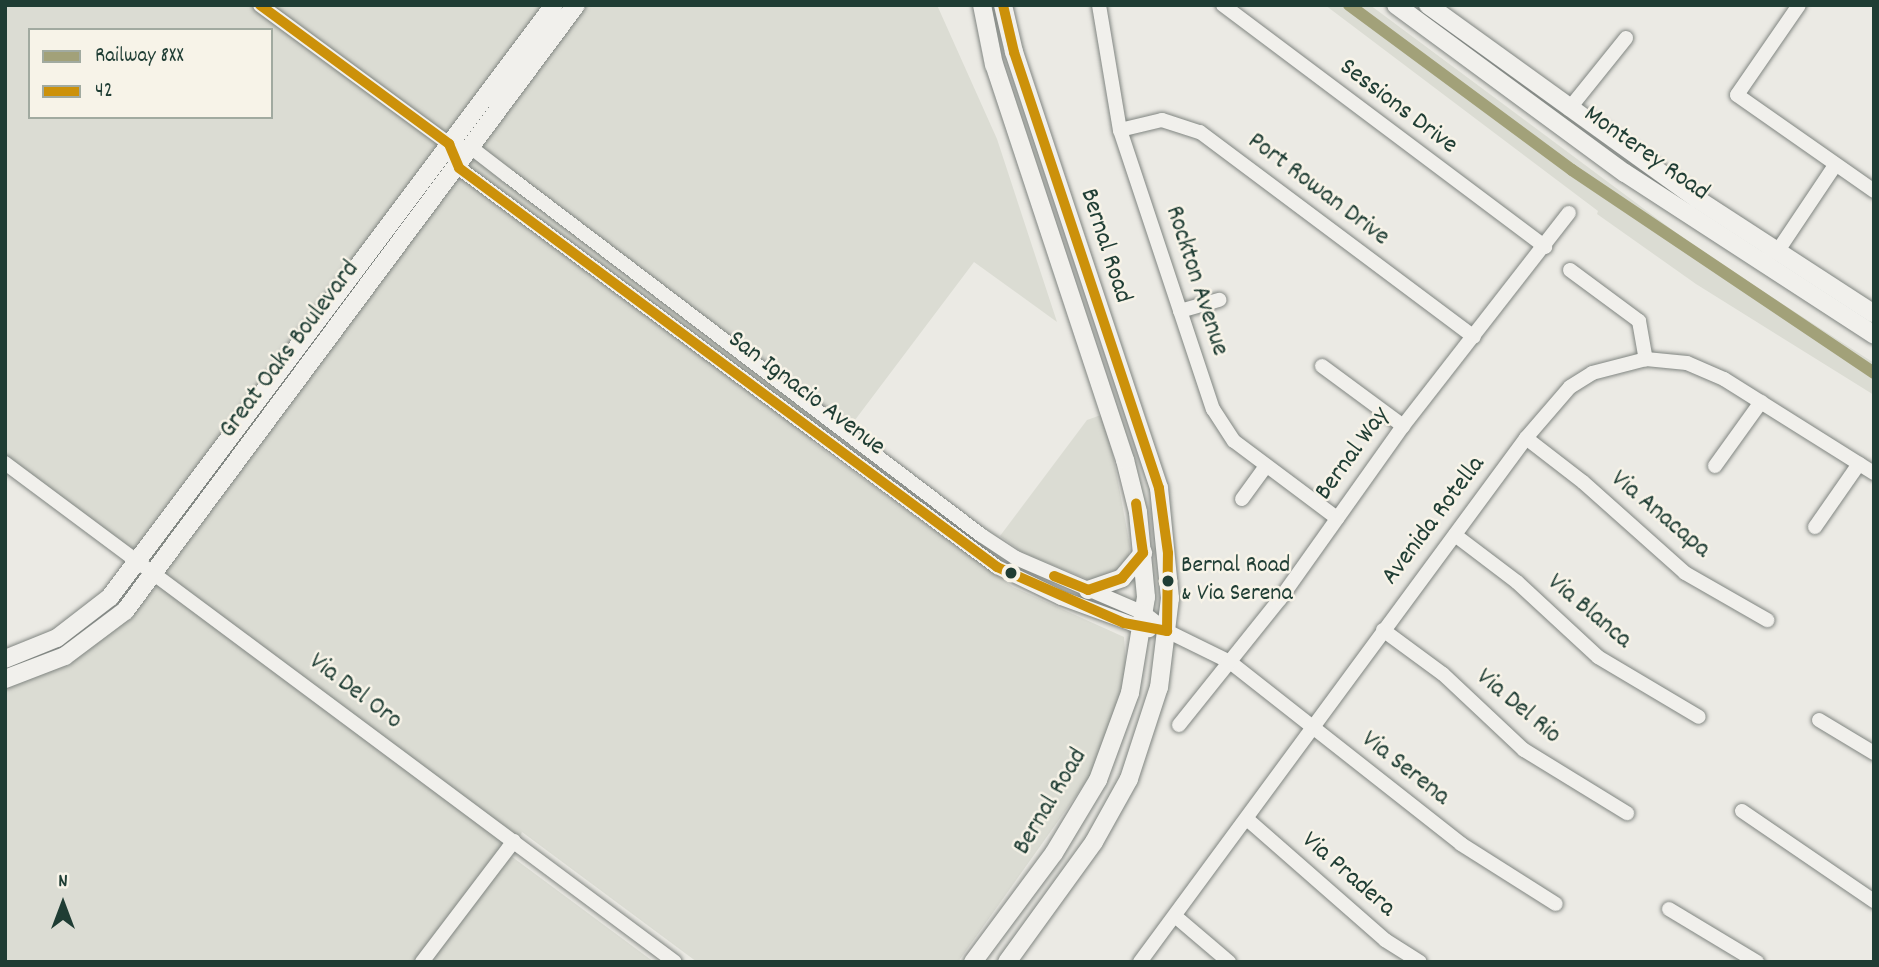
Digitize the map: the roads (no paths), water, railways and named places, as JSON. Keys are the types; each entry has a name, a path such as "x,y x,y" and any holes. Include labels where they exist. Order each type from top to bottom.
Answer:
{"main road":[{"name":"Great Oaks Boulevard","path":"5,659 57,638 110,597 299,351 554,5"},
{"name":"Great Oaks Boulevard","path":"5,679 91,641 125,611 156,575 459,168 576,5"},
{"name":"Bernal Road","path":"973,962 1054,853 1088,800 1111,751 1130,693 1142,621 1143,553 1125,460 994,65 982,5"},
{"name":"Bernal Road","path":"1003,5 1014,52 1159,488 1168,553 1167,631 1154,707 1129,779 1094,842 1006,962"},
{"name":"Monterey Road","path":"1396,5 1590,148 1745,253 1874,335"},
{"name":"Monterey Road","path":"1428,5 1569,109 1777,253 1874,314"},
{"path":"299,351 309,369"},
{"path":"1088,590 1122,579 1143,553"},
{"path":"1054,853 1057,893"}],"street":[{"name":"San Ignacio Avenue","path":"260,5 449,144 472,149 1016,558 1088,590 1142,621"},
{"name":"Rockton Avenue","path":"1099,5 1120,130 1180,312 1221,425 1266,466 1337,518"},
{"name":"Sessions Drive","path":"1223,5 1545,247"},
{"path":"1799,5 1737,94 1834,167 1874,191"},
{"path":"1569,109 1626,37"},
{"name":"Port Rowan Drive","path":"1120,130 1161,120 1185,123 1474,337"},
{"path":"449,144 459,168"},
{"path":"1745,253 1777,253 1834,167"},
{"name":"San Ignacio Avenue","path":"459,168 1007,573 1142,621 1230,662"},
{"name":"Bernal Way","path":"1179,725 1230,662 1403,426 1569,213"},
{"path":"1570,270 1639,321 1646,359"},
{"path":"1180,312 1219,300"},
{"name":"Avenida Rotella","path":"1140,962 1526,438 1570,387 1592,373 1646,359 1687,363 1761,402 1874,473"},
{"path":"1322,366 1403,426"},
{"path":"1715,466 1761,402"},
{"name":"Via Anacapa","path":"1526,438 1583,482 1685,573 1767,620"},
{"name":"Via Del Oro","path":"5,463 675,962"},
{"path":"1815,527 1859,464"},
{"path":"1242,499 1266,466"},
{"path":"879,480 895,468"},
{"name":"Via Blanca","path":"1455,535 1517,582 1598,657 1699,717"},
{"name":"Via Del Rio","path":"1383,630 1443,674 1524,750 1627,813"},
{"name":"Via Serena","path":"1230,662 1461,844 1556,904"},
{"path":"1819,720 1874,753"},
{"path":"1742,811 1874,901"},
{"name":"Via Pradera","path":"1247,819 1385,940 1420,962"},
{"path":"422,962 514,841"},
{"path":"1669,909 1757,962"},
{"path":"1174,916 1229,962"}],"rail line":[{"name":"8XX","path":"1349,5 1572,170 1874,373"}],"place":[{"name":"Bernal Road & Via Serena","path":"1168,581"}]}
